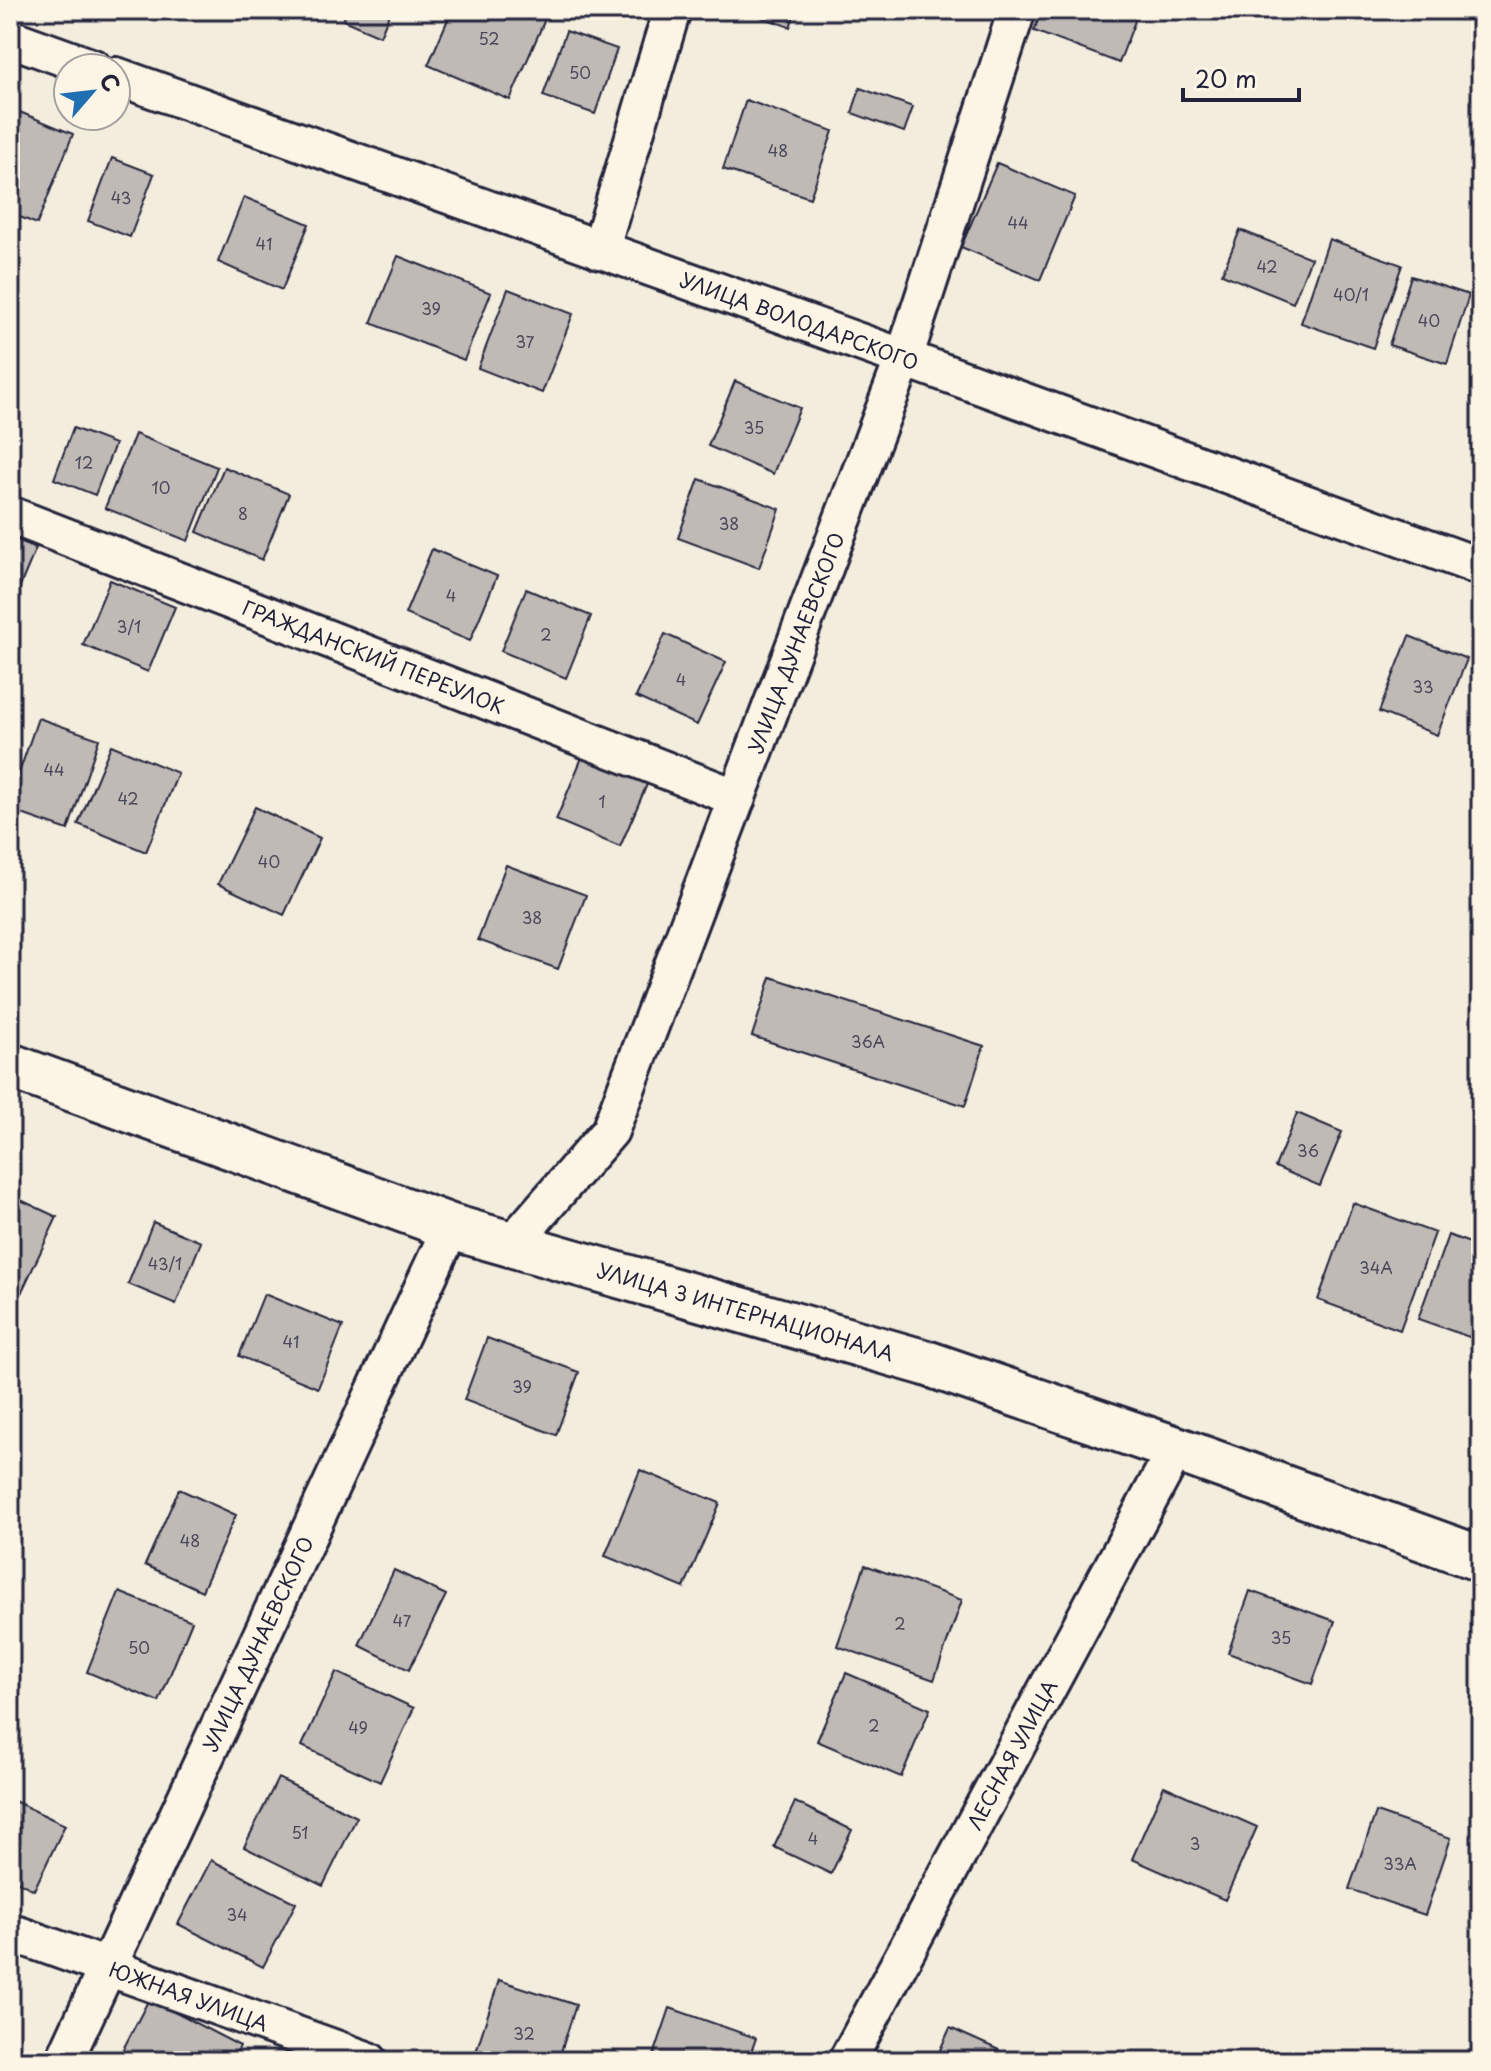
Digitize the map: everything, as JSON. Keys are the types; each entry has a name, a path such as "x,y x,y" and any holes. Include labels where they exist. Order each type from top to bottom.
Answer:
{"street":[{"path":"600,250 672,10"},
{"name":"УЛИЦА ДУНАЕВСКОГО","path":"512,1244 610,1131 904,358 1017,10"},
{"path":"10,38 52,53"},
{"name":"УЛИЦА ВОЛОДАРСКОГО","path":"132,82 1481,567"},
{"name":"ГРАЖДАНСКИЙ ПЕРЕУЛОК","path":"10,515 737,798"},
{"name":"УЛИЦА 3 ИНТЕРНАЦИОНАЛА","path":"10,1066 451,1227 926,1363 1481,1559"},
{"name":"УЛИЦА ДУНАЕВСКОГО","path":"64,2061 451,1227"},
{"name":"ЛЕСНАЯ УЛИЦА","path":"847,2061 1176,1449"},
{"name":"ЮЖНАЯ УЛИЦА","path":"10,1932 369,2061"}],"building":[{"path":"347,10 391,10 380,36 343,20"},
{"path":"452,10 549,10 510,100 428,65"},
{"path":"741,10 796,10 790,27"},
{"path":"1042,10 1139,10 1119,63 1034,31"},
{"path":"566,31 617,49 595,114 543,96"},
{"path":"860,88 913,107 904,132 852,113"},
{"path":"746,100 833,131 810,198 723,169"},
{"path":"10,108 52,125 52,132 73,134 37,224 10,213"},
{"path":"112,158 154,174 130,237 88,221"},
{"path":"997,163 1075,196 1040,280 961,247"},
{"path":"244,197 309,224 282,290 218,262"},
{"path":"1240,230 1311,258 1293,303 1222,274"},
{"path":"1329,239 1402,265 1373,348 1301,323"},
{"path":"398,256 491,293 464,360 371,323"},
{"path":"1411,276 1469,295 1447,364 1389,345"},
{"path":"508,289 573,314 542,393 478,368"},
{"path":"735,381 800,408 773,474 708,446"},
{"path":"73,428 115,444 95,495 54,479"},
{"path":"135,434 217,467 188,541 105,508"},
{"path":"224,467 289,494 262,560 197,532"},
{"path":"699,479 780,509 759,568 678,538"},
{"path":"10,537 36,548 10,610"},
{"path":"432,549 497,576 470,641 405,614"},
{"path":"110,580 175,607 148,672 83,645"},
{"path":"526,589 591,616 566,678 501,651"},
{"path":"665,634 726,662 697,725 636,697"},
{"path":"1409,636 1467,659 1437,735 1379,712"},
{"path":"38,718 99,739 68,830 10,810 10,799"},
{"path":"111,745 178,773 146,852 78,824"},
{"path":"583,755 648,782 620,847 556,820"},
{"path":"255,807 320,838 284,915 218,884"},
{"path":"506,865 586,895 558,969 478,940"},
{"path":"771,977 984,1046 965,1106 752,1036"},
{"path":"1297,1113 1342,1132 1320,1186 1275,1167"},
{"path":"10,1195 57,1217 15,1306 10,1303"},
{"path":"1353,1203 1435,1233 1400,1330 1318,1300"},
{"path":"153,1222 201,1242 176,1304 128,1284"},
{"path":"1448,1235 1481,1247 1481,1314 1472,1338 1418,1319"},
{"path":"264,1294 343,1326 318,1388 239,1356"},
{"path":"487,1338 579,1372 556,1435 464,1400"},
{"path":"640,1470 720,1503 684,1588 605,1556"},
{"path":"179,1489 236,1515 202,1591 145,1565"},
{"path":"865,1565 962,1600 934,1680 837,1646"},
{"path":"394,1570 446,1595 409,1670 359,1645"},
{"path":"1250,1591 1335,1621 1312,1684 1228,1653"},
{"path":"119,1592 192,1621 159,1702 87,1672"},
{"path":"336,1672 414,1708 380,1782 302,1746"},
{"path":"846,1673 930,1709 901,1777 817,1741"},
{"path":"278,1778 357,1817 323,1886 244,1847"},
{"path":"1164,1786 1257,1827 1225,1900 1132,1859"},
{"path":"10,1799 65,1825 34,1890 10,1878"},
{"path":"795,1802 852,1830 831,1874 774,1847"},
{"path":"1376,1812 1451,1838 1425,1915 1349,1889"},
{"path":"211,1860 296,1903 263,1967 178,1924"},
{"path":"499,1980 576,2005 558,2061 473,2061"},
{"path":"149,1999 240,2046 232,2061 117,2061"},
{"path":"670,2008 756,2038 748,2061 652,2061"},
{"path":"950,2028 999,2050 994,2061 935,2061"}]}
